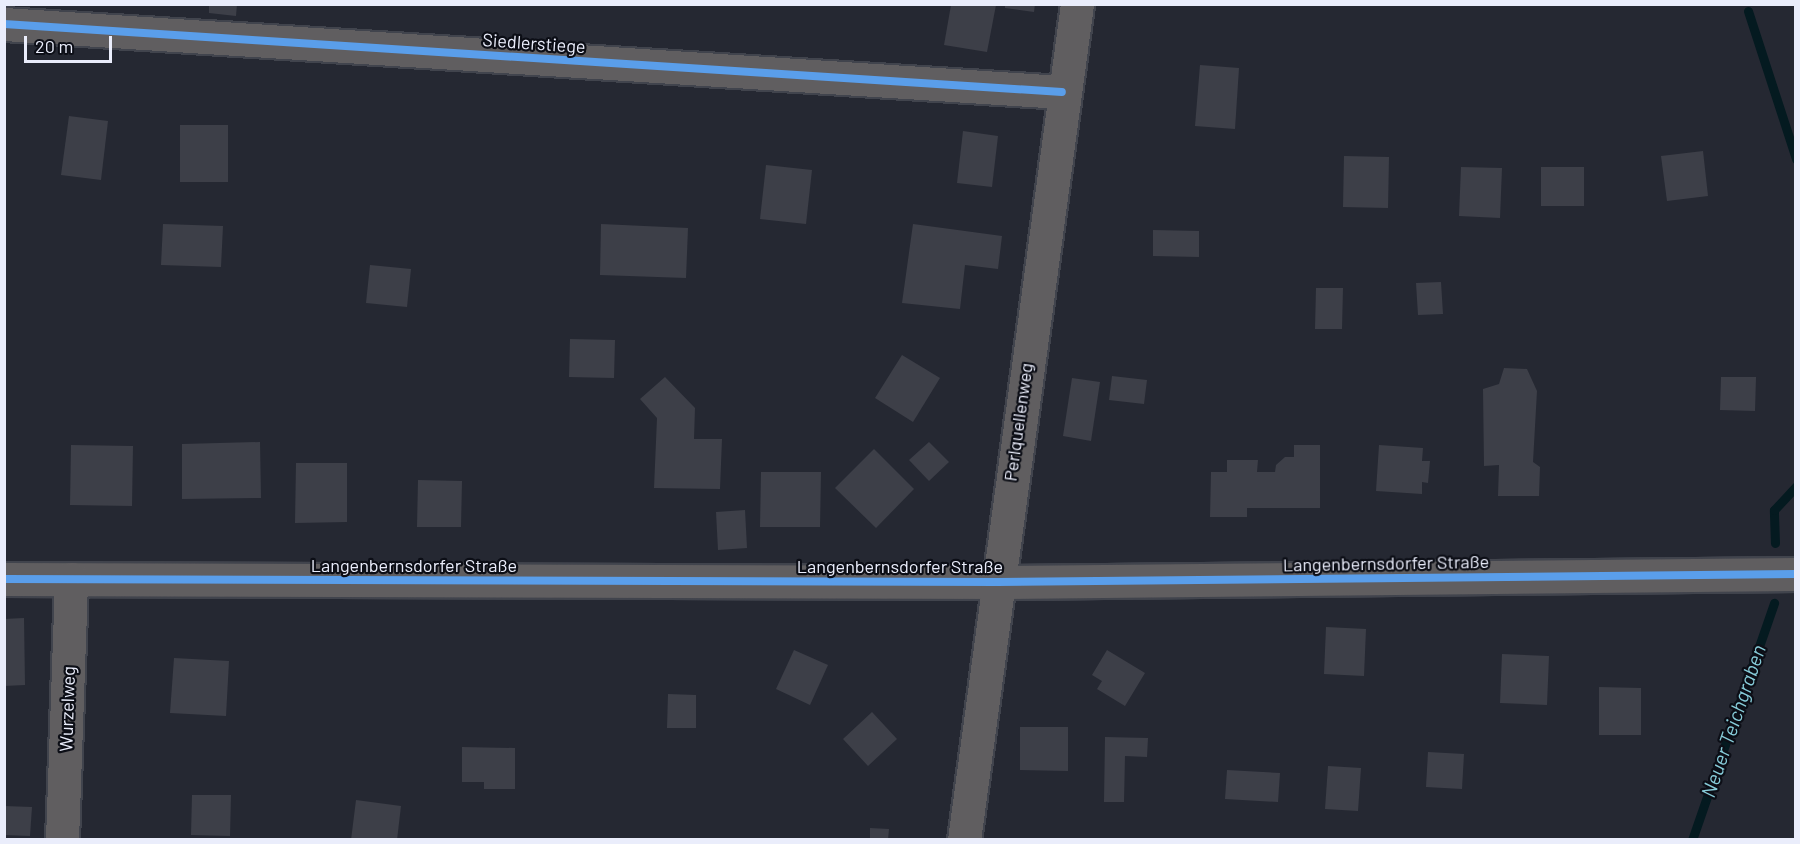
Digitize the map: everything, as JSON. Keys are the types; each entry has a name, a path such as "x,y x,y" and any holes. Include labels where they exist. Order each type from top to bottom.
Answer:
{"street":[{"name":"Perlquellenweg","path":"964,840 1062,92 1077,4"},
{"name":"Siedlerstiege","path":"4,24 1062,92"},
{"name":"Langenbernsdorfer Straße","path":"4,579 997,582 1796,574"},
{"name":"Wurzelweg","path":"62,840 71,579"}],"building":[{"path":"209,4 237,4 236,16 209,13"},
{"path":"1005,4 1035,4 1034,12 1005,8"},
{"path":"951,5 996,5 987,52 944,45"},
{"path":"1200,65 1239,68 1235,129 1195,126"},
{"path":"69,116 108,121 101,180 61,175"},
{"path":"180,125 228,125 228,182 180,182"},
{"path":"963,131 998,136 992,187 957,183"},
{"path":"1703,151 1708,196 1667,201 1661,156"},
{"path":"1344,156 1389,157 1388,208 1343,207"},
{"path":"766,165 812,170 806,224 760,219"},
{"path":"1461,167 1502,168 1500,218 1459,216"},
{"path":"1541,167 1584,167 1584,206 1541,206"},
{"path":"163,224 223,226 221,267 161,265"},
{"path":"601,224 688,228 686,278 600,275"},
{"path":"913,224 1002,236 998,269 965,265 960,309 902,303"},
{"path":"1153,230 1199,231 1199,257 1153,256"},
{"path":"370,265 411,269 407,307 366,303"},
{"path":"1441,282 1443,314 1418,315 1416,283"},
{"path":"1316,288 1343,288 1342,329 1315,329"},
{"path":"570,339 615,340 614,378 569,377"},
{"path":"902,355 940,378 913,422 875,398"},
{"path":"1504,368 1527,369 1537,391 1533,462 1540,467 1539,496 1498,496 1499,465 1484,466 1483,389 1499,384"},
{"path":"1112,376 1147,380 1144,404 1109,400"},
{"path":"665,377 695,408 694,439 722,439 720,489 654,488 657,418 640,399"},
{"path":"1721,377 1756,377 1755,411 1720,410"},
{"path":"1072,378 1100,382 1091,441 1063,436"},
{"path":"260,442 261,498 182,499 182,444"},
{"path":"929,442 949,462 929,481 909,460"},
{"path":"71,445 133,446 132,506 70,505"},
{"path":"1294,445 1320,445 1320,508 1247,508 1247,517 1210,517 1211,472 1227,472 1227,460 1258,460 1257,472 1275,472 1276,465 1285,457 1294,457"},
{"path":"1379,445 1423,448 1422,461 1430,461 1428,483 1422,482 1422,494 1376,491"},
{"path":"874,449 914,489 876,528 835,488"},
{"path":"296,463 347,463 347,522 295,523"},
{"path":"761,472 821,472 820,527 760,527"},
{"path":"418,480 462,481 461,527 417,527"},
{"path":"745,510 747,548 718,550 716,512"},
{"path":"24,618 25,685 4,686 4,619"},
{"path":"1326,627 1366,629 1364,676 1324,674"},
{"path":"794,650 828,665 810,705 776,689"},
{"path":"1107,650 1145,673 1125,706 1097,689 1102,681 1092,675"},
{"path":"1502,654 1549,656 1547,705 1500,703"},
{"path":"174,658 229,661 226,716 170,713"},
{"path":"1599,687 1641,688 1641,735 1599,735"},
{"path":"668,694 696,695 696,728 667,728"},
{"path":"872,712 897,739 868,766 843,739"},
{"path":"1020,727 1068,727 1068,771 1020,770"},
{"path":"1105,737 1148,738 1147,757 1125,756 1124,802 1104,802"},
{"path":"462,747 515,748 515,789 484,789 484,782 462,782"},
{"path":"1428,752 1464,754 1462,789 1426,787"},
{"path":"1328,766 1361,768 1358,811 1325,809"},
{"path":"1227,770 1280,773 1278,802 1225,799"},
{"path":"192,795 231,795 230,836 191,835"},
{"path":"356,800 401,806 397,840 351,840"},
{"path":"4,806 32,807 30,836 4,835"},
{"path":"870,828 889,829 888,840 870,840"}],"waterway":[{"name":"Neuer Teichgraben","path":"1748,11 1796,159"},
{"name":"Neuer Teichgraben","path":"1775,543 1774,510 1796,486"},
{"name":"Neuer Teichgraben","path":"1692,840 1774,603"}],"cycle path":[{"path":"4,24 1062,92"},
{"path":"4,579 997,582 1796,574"}]}
